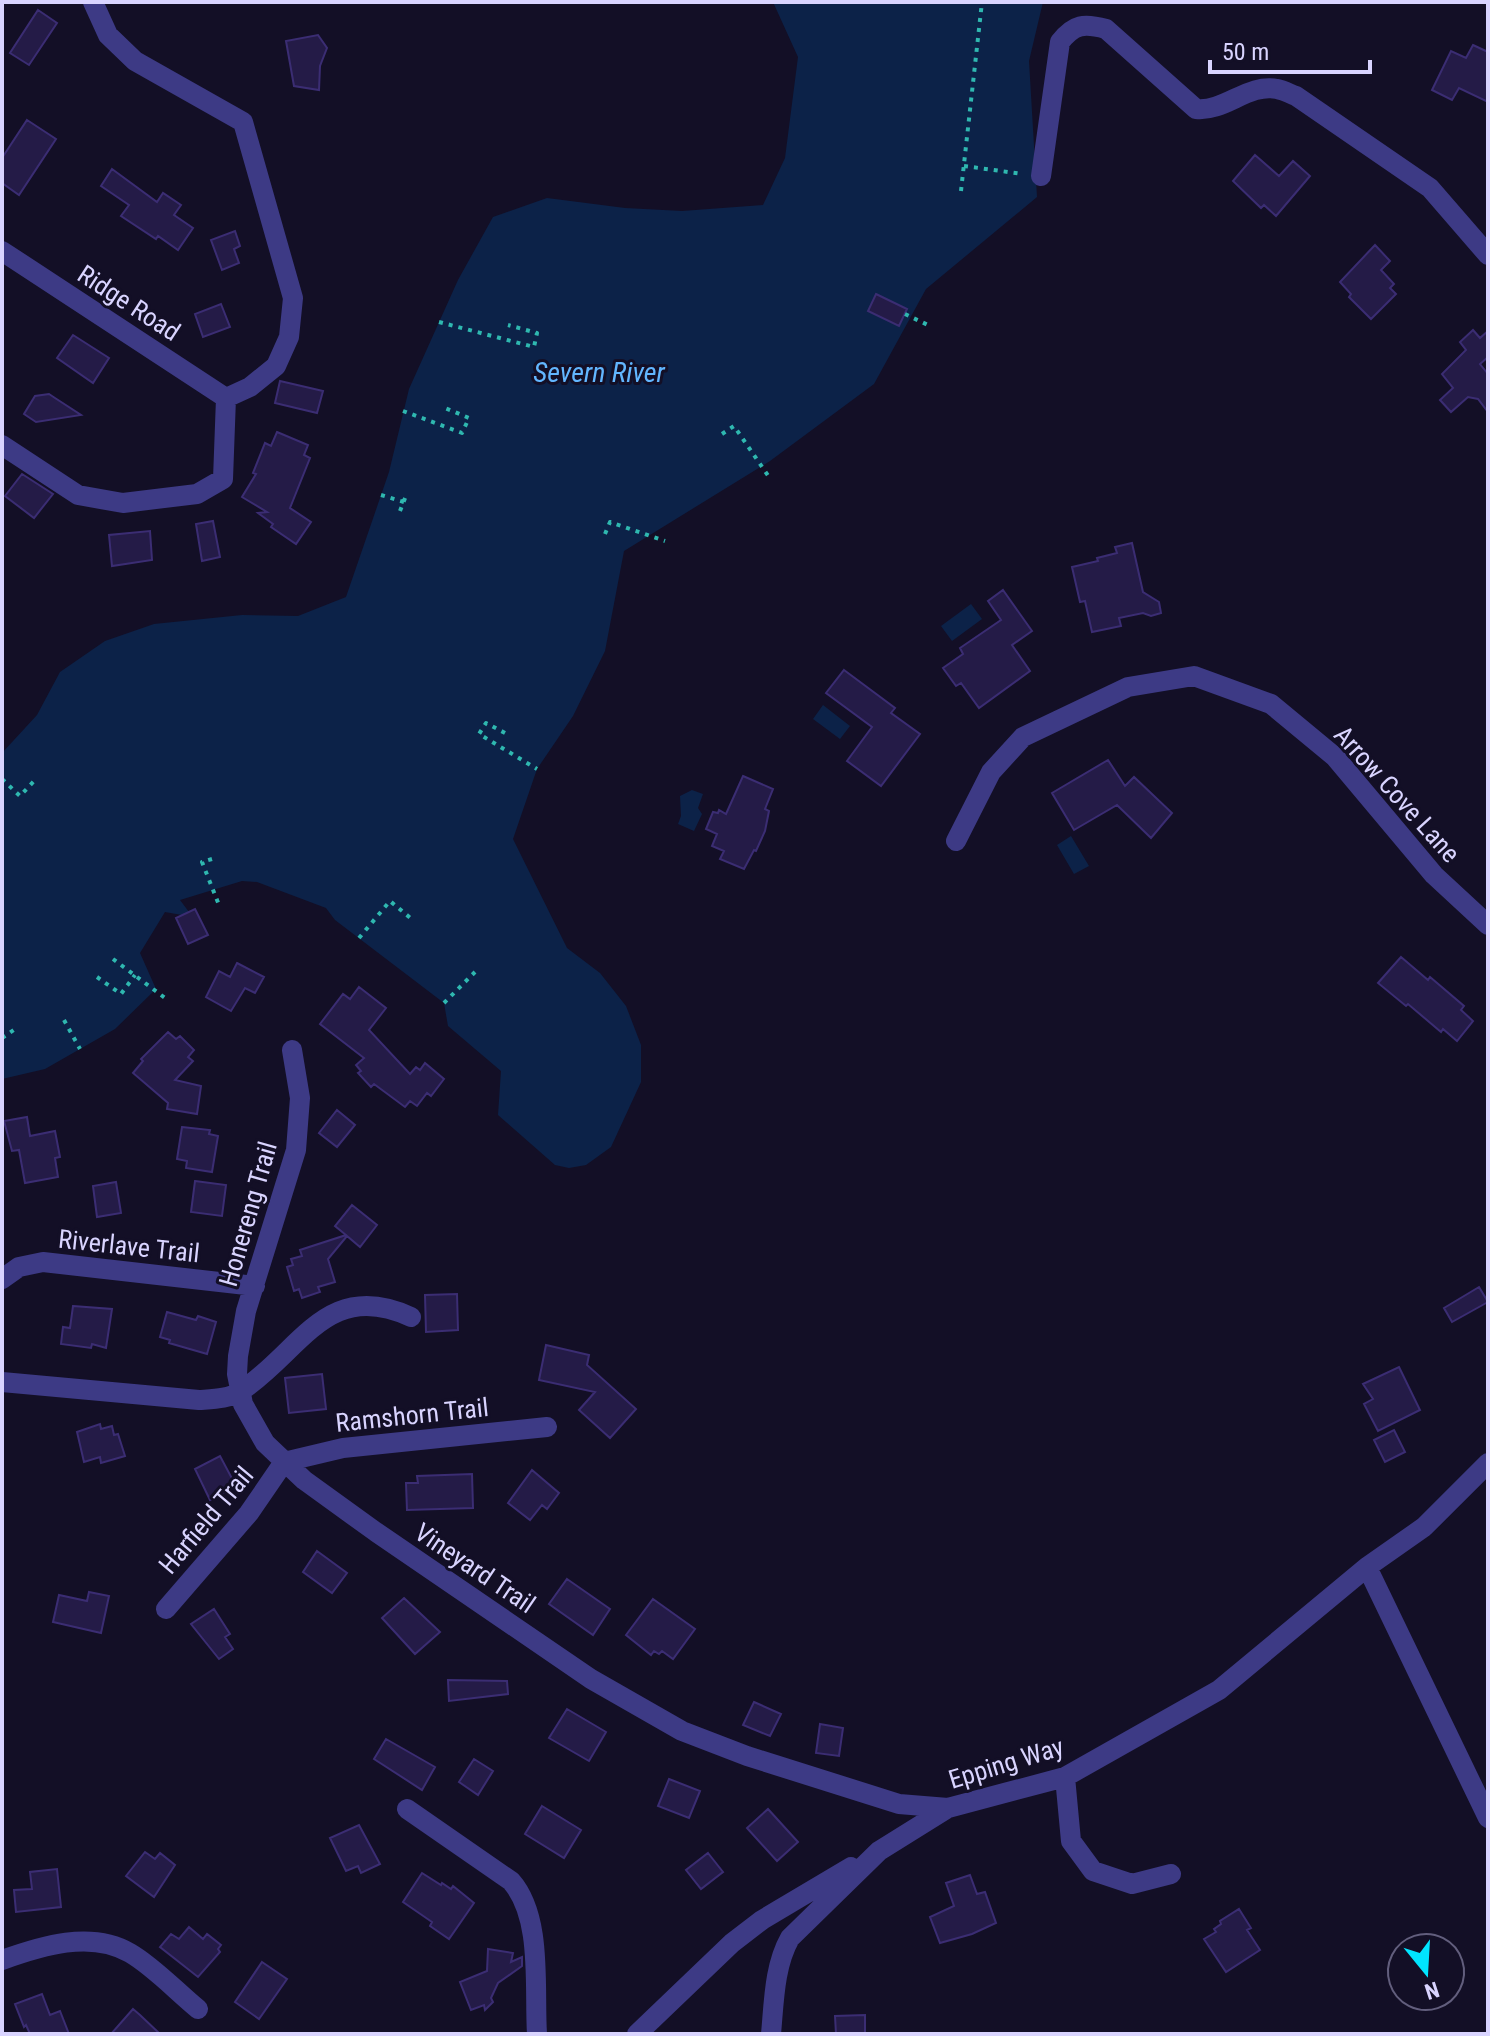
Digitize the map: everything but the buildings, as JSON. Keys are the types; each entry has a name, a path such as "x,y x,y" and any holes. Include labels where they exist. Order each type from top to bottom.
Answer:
{"street":[{"path":"2,445 78,495 123,503 197,494 223,479 226,398 250,387 276,366 289,337 293,298 243,122 135,61 108,35 93,2"},
{"path":"1041,176 1060,42 1070,30 1090,24 1106,29 1196,109 1211,110 1252,91 1276,88 1296,96 1430,188 1488,255"},
{"name":"Ridge Road","path":"2,251 226,398"},
{"name":"Arrow Cove Lane","path":"956,841 991,772 1023,737 1128,687 1194,676 1271,704 1335,757 1434,875 1488,925"},
{"name":"Honereng Trail","path":"239,1392 239,1342 296,1150 300,1098 292,1050"},
{"name":"Riverlave Trail","path":"2,1279 19,1267 43,1262 255,1286"},
{"path":"2,1382 199,1400 220,1398 239,1392 317,1325 354,1305 375,1305 411,1317"},
{"name":"Vineyard Trail","path":"239,1392 251,1422 265,1443 304,1480 591,1679 682,1731 747,1756 899,1804 948,1808"},
{"name":"Ramshorn Trail","path":"284,1462 343,1448 547,1427"},
{"name":"Harfield Trail","path":"166,1609 249,1513 284,1462"},
{"name":"Epping Way","path":"771,2034 778,1977 783,1952 790,1938 879,1851 948,1808 1065,1777 1219,1690 1367,1567 1424,1527 1488,1463"},
{"path":"1367,1567 1488,1818"},
{"path":"1065,1777 1071,1841 1093,1871 1132,1884 1171,1874"},
{"path":"407,1809 511,1881 523,1896 531,1932 537,2034"},
{"path":"637,2034 732,1943 762,1920 879,1851"},
{"path":"2,1960 29,1950 67,1942 111,1944 131,1953 198,2009"}],"path":[{"path":"961,191 982,2"},
{"path":"963,166 1041,176"},
{"path":"905,314 932,327"},
{"path":"439,322 534,347 537,333 508,325"},
{"path":"403,411 462,433 469,418 445,408"},
{"path":"722,434 734,426 769,477"},
{"path":"400,511 407,493"},
{"path":"381,495 404,502"},
{"path":"605,534 610,522 665,541"},
{"path":"505,733 486,723 479,734 537,769"},
{"path":"2,779 20,796 36,779"},
{"path":"212,859 202,862 219,905"},
{"path":"359,938 390,901 414,921"},
{"path":"113,959 165,998"},
{"path":"444,1003 475,972"},
{"path":"97,977 121,994 135,975"},
{"path":"64,1020 80,1049"},
{"path":"2,1038 18,1027"}],"water":[{"name":"Severn River","path":"773,2 1043,2 1029,61 1037,197 926,289 874,384 770,461 624,551 605,651 573,716 537,769 513,839 567,948 600,973 626,1006 641,1045 641,1082 611,1147 586,1165 569,1168 555,1165 498,1115 501,1071 448,1026 444,1003 335,920 326,908 257,882 242,881 180,900 189,912 182,915 165,912 140,953 156,989 115,1029 45,1069 2,1079 2,753 37,715 60,672 105,641 154,624 242,615 298,616 346,597 389,472 409,389 458,280 493,217 547,198 625,208 682,211 763,205 785,158 798,57"},
{"path":"971,604 982,619 952,641 941,626"},
{"path":"823,705 850,726 840,739 813,719"},
{"path":"692,790 703,794 698,808 702,814 694,831 678,824 681,816 680,796"},
{"path":"1071,836 1089,866 1074,874 1057,845"}]}
